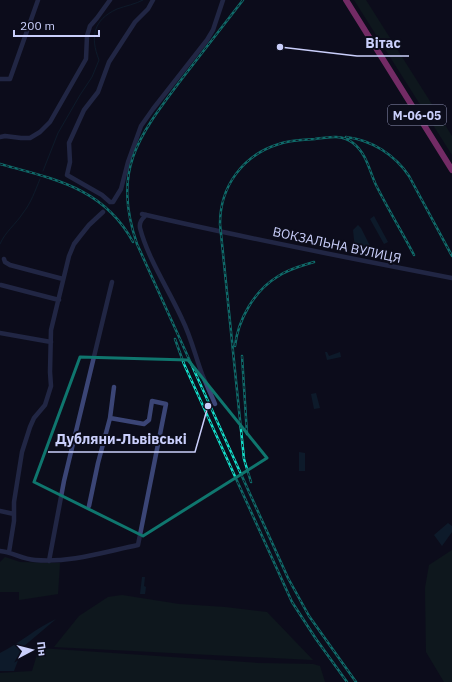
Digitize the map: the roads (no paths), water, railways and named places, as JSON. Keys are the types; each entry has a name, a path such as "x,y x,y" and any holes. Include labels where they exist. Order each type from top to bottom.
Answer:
{"highway":[{"name":"М-06-05","path":"346,0 452,170"}],"street":[{"path":"0,79 10,79 38,0"},
{"path":"0,137 30,138 40,132 50,122 86,59 87,36 90,26 110,0"},
{"path":"153,0 148,9 135,22 109,62 98,92 84,110 69,143 70,162 67,175 102,195 108,201 113,202 121,189 128,162 141,126 207,40 213,30 223,0"},
{"path":"9,552 14,521 15,491 22,452 34,418 46,405 51,386 52,324 59,300 68,256 74,244 89,225 103,212"},
{"name":"ВОКЗАЛЬНА ВУЛИЦЯ","path":"215,404 202,375 187,329 160,276 145,241 140,226 140,221 144,214 219,231 452,278"},
{"path":"4,259 5,262 10,264 63,279"},
{"path":"49,561 64,481 112,282"},
{"path":"1,285 59,300"},
{"path":"0,334 51,342"},
{"path":"89,506 98,463 110,418 114,387"},
{"path":"0,551 9,552 19,557 33,560 49,561 72,559 138,545 166,404 152,401 149,420 144,424 110,418"},
{"path":"0,512 14,514"}],"water":[{"path":"374,216 388,242 384,244 370,219"},
{"path":"358,225 372,250 368,253 355,249 353,230"},
{"path":"325,352 327,352 329,356 340,352 341,357 327,360"},
{"path":"316,393 320,408 314,409 311,394"},
{"path":"299,452 305,453 305,471 299,471"},
{"path":"448,523 452,526 452,532 442,546 434,535"},
{"path":"142,577 145,577 145,594 140,594"},
{"path":"56,619 23,647 14,671 0,671 0,653"}],"waterway":[{"path":"43,171 58,133 92,77 99,60 96,52 94,37 98,24 109,13 143,0"},
{"path":"0,244 33,197 40,179"}],"railway":[{"path":"243,0 166,100 152,119 142,137 134,156 129,175 127,195 130,218 137,244 288,578 309,616 356,682"},
{"path":"251,482 244,459 220,224 224,197 236,174 255,156 266,149 283,143 330,137 340,137 349,140 358,147 365,157 376,185 414,255"},
{"path":"346,137 365,141 374,145 397,161 409,176 452,256"},
{"path":"0,164 39,175 76,188 108,209 121,224 133,242"},
{"path":"235,346 240,326 248,307 261,290 281,274 314,262"},
{"path":"175,339 184,364 292,602 347,682"},
{"path":"242,356 247,434"}],"place":[{"name":"Вітас","path":"280,47"},
{"name":"Дубляни-Львівські","path":"208,406"}]}
